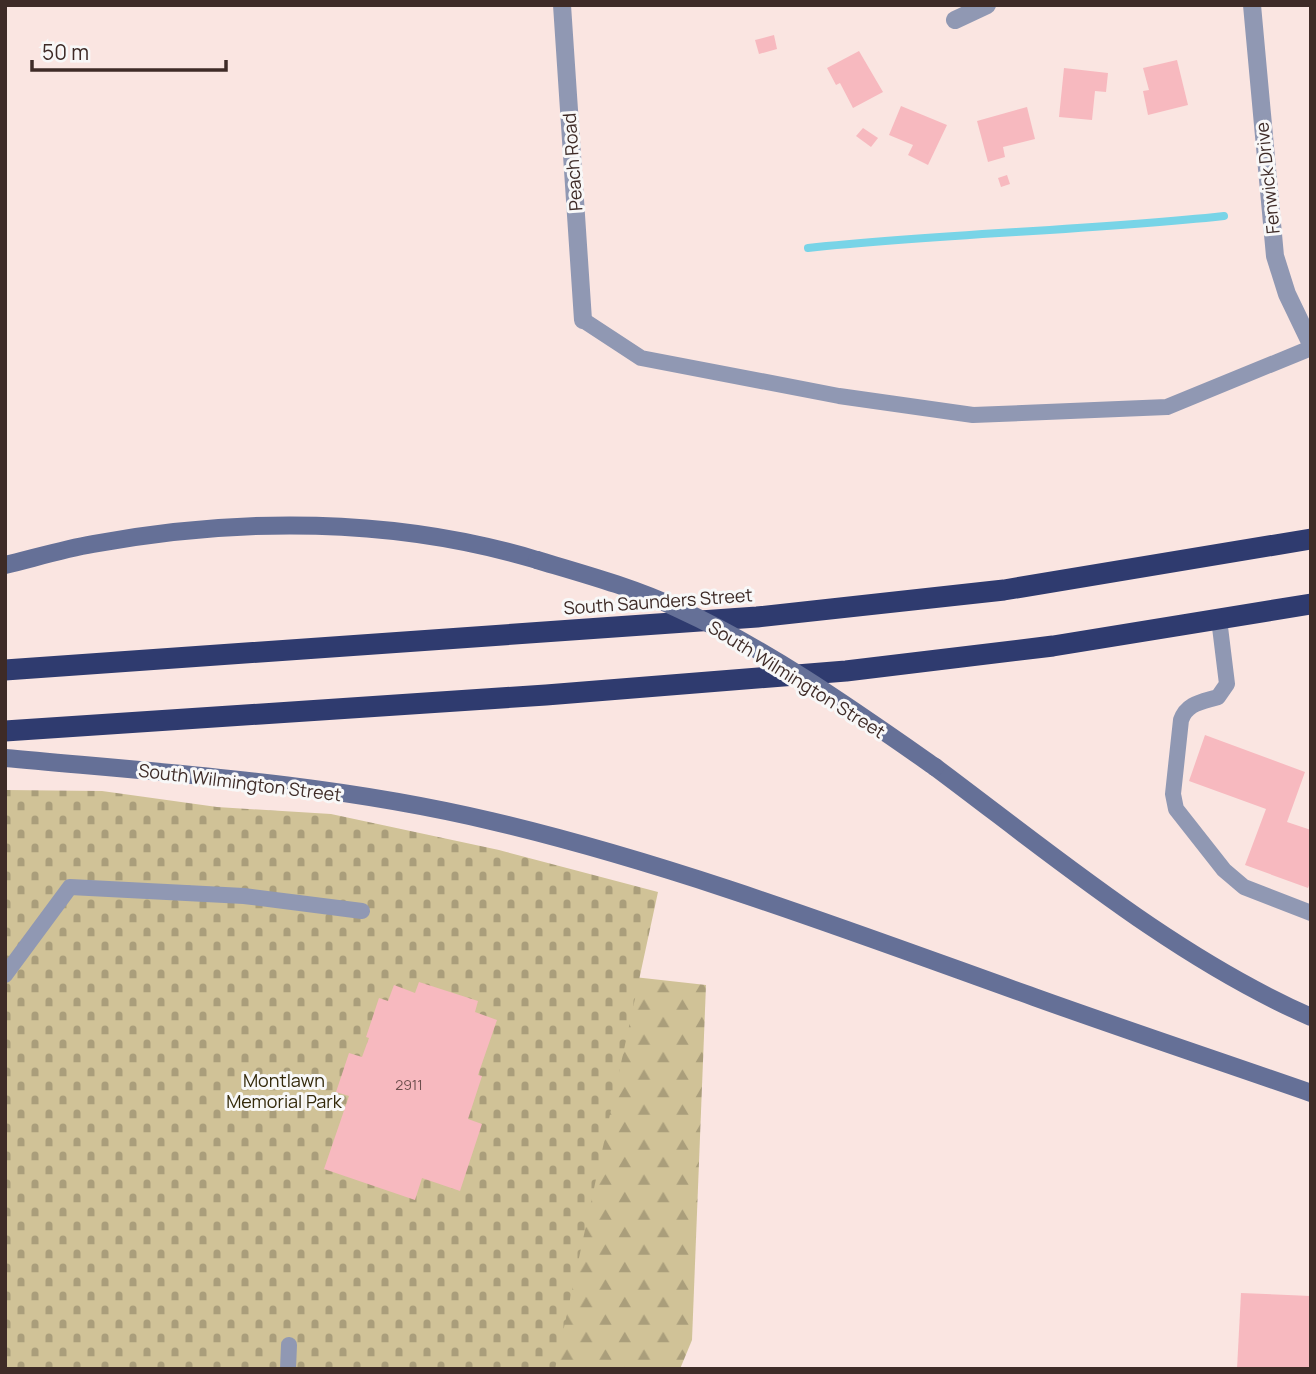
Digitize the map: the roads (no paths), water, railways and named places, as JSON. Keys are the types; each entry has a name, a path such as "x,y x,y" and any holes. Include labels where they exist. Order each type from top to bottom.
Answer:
{"highway":[{"name":"South Saunders Street","path":"5,670 757,617 1004,590 1311,539"},
{"path":"5,731 546,695 846,671 1053,646 1311,604"}],"main road":[{"name":"South Wilmington Street","path":"5,565 91,544 156,534 309,525 422,535 495,547 625,587 716,627 824,691 935,767 1151,926 1206,962 1311,1017"},
{"name":"South Wilmington Street","path":"5,758 257,782 400,803 491,821 747,894 1035,998 1311,1093"}],"street":[{"name":"Peach Road","path":"562,5 583,320"},
{"path":"955,20 987,5"},
{"name":"Fenwick Drive","path":"1252,5 1275,256 1287,294 1311,346"}],"lane":[{"path":"583,320 641,358 839,396 973,415 1167,407 1311,346"},
{"path":"1219,619 1227,684 1218,697 1195,703 1185,710 1181,720 1173,794 1176,809 1224,870 1244,887 1311,913"},
{"path":"5,975 70,887 244,896 362,911"},
{"path":"288,1369 289,1345"}],"waterway":[{"path":"808,248 1224,216"}],"park label":[{"name":"Montlawn Memorial Park","path":"284,1090"}]}
